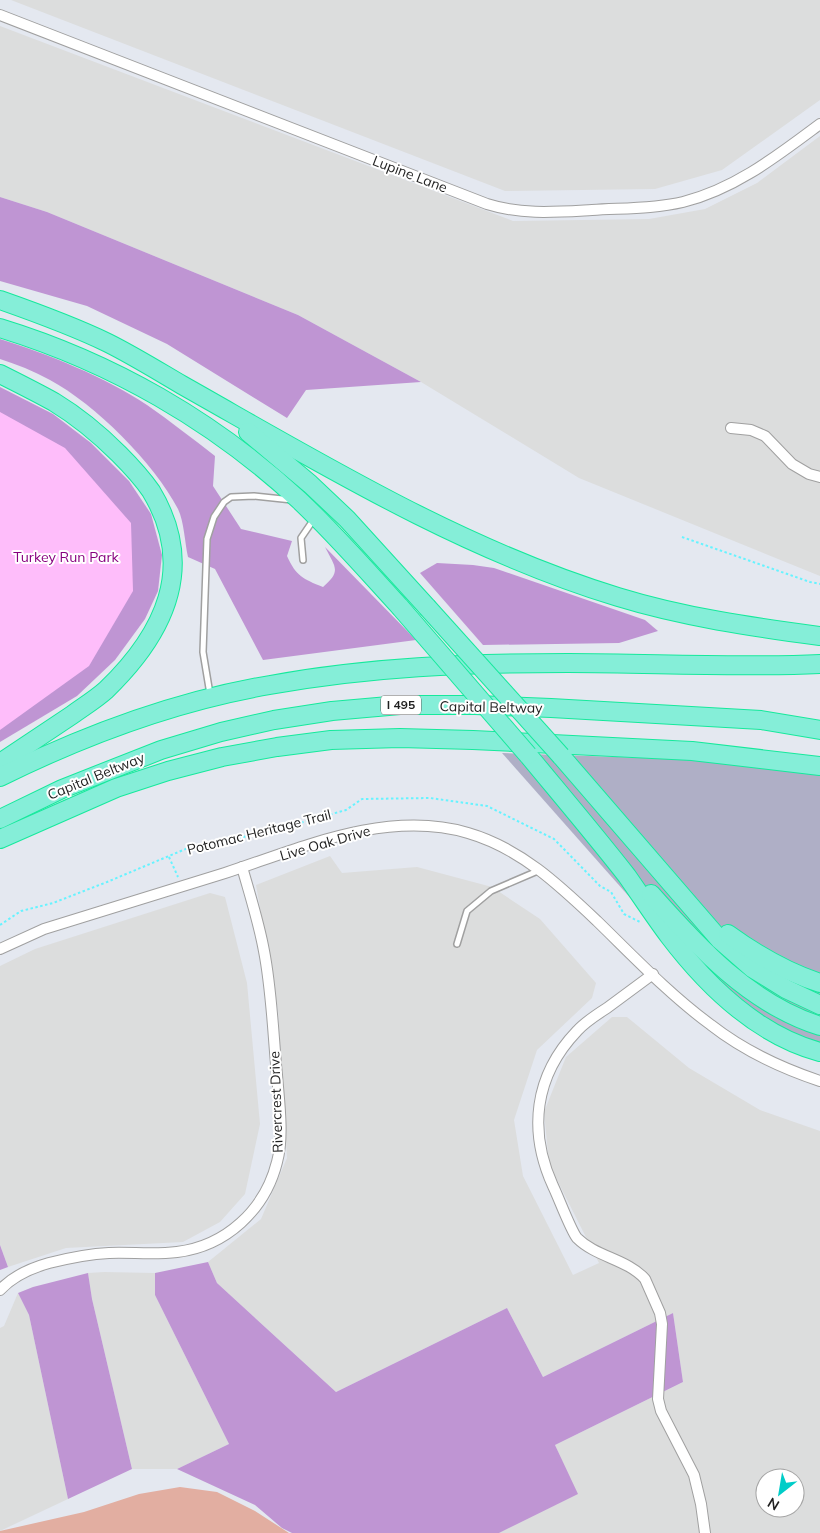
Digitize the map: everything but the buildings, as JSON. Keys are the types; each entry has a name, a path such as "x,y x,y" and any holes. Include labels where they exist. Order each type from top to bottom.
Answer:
{"highway":[{"path":"0,300 46,316 99,339 417,514 476,542 545,571 618,597 691,616 744,626 820,636"},
{"path":"0,328 65,350 103,367 160,397 221,438 260,467 300,501 400,608 678,925 719,966 756,995 803,1020 820,1026"},
{"path":"0,374 55,403 108,444 132,467 150,490 168,527 172,551 170,591 165,609 143,648 104,692 0,763"},
{"path":"180,384 241,427 310,484 347,519 561,756 720,940 752,968 786,989 820,1005"},
{"path":"0,777 55,751 154,714 211,698 269,685 336,675 424,666 567,663 791,666 820,664"},
{"path":"791,666 820,669"},
{"name":"Capital Beltway","path":"0,819 62,789 161,750 221,732 274,720 332,711 400,705 475,705 761,720 820,730"},
{"path":"761,720 820,723"},
{"path":"0,839 116,788 168,771 222,757 331,740 400,738 622,747 692,751 820,766"},
{"path":"528,755 627,877 669,936 703,978 730,1003 759,1024 782,1037 820,1052"},
{"path":"561,756 728,934 783,969 820,983"}],"street":[{"name":"Lupine Lane","path":"0,15 487,204 525,212 548,213 663,206 705,196 742,178 820,124"},
{"path":"731,428 751,430 765,436 792,464 809,474 820,477"},
{"name":"Live Oak Drive","path":"0,949 44,929 357,831 411,825 448,828 490,840 510,850 540,870 686,1006 727,1037 762,1057 820,1081"},
{"name":"Rivercrest Drive","path":"0,1290 18,1276 35,1267 67,1258 108,1253 176,1252 207,1245 224,1236 240,1224 257,1206 269,1186 277,1161 280,1138 279,1100 271,1004 256,914 242,867"},
{"path":"653,974 585,1024 562,1048 551,1067 540,1098 538,1135 544,1166 576,1237 594,1249 633,1268 642,1276 660,1313 662,1324 658,1399 661,1411 694,1475 705,1533"}],"lane":[{"path":"211,698 203,652 208,539 214,516 224,502 232,497 254,496 300,501"},
{"path":"303,560 301,538 316,517"},
{"path":"457,944 466,911 492,892 540,870"}],"path":[{"path":"682,537 820,584"},
{"name":"Potomac Heritage Trail","path":"0,925 22,911 62,899 188,848 268,832 346,810 362,799 430,798 488,806 554,839 600,886 612,892 624,914 640,922"},
{"path":"169,857 182,886"}],"shaded area":[{"path":"11,0 820,0 820,100 722,170 655,189 505,191"},
{"path":"0,26 513,221 649,219 705,209 757,183 820,136 820,576 579,478 421,382 298,315 47,212 0,197"},
{"path":"502,753 820,764 820,1046 753,1015 694,970"},
{"path":"330,856 342,873 417,867 492,887 540,919 596,983 592,998 537,1050 514,1120 523,1176 573,1275 599,1263 549,1164 544,1112 566,1057 612,1017 627,1017 689,1068 760,1110 820,1131 820,1533 499,1533 577,1494 555,1445 683,1382 673,1313 543,1377 507,1308 336,1392 217,1283 208,1262 261,1219 287,1158 278,1010 256,885"},
{"path":"210,893 225,897 247,983 260,1124 245,1194 220,1222 183,1242 66,1248 8,1267 0,1245 0,966 35,949"},
{"path":"88,1273 155,1273 155,1295 229,1444 177,1469 132,1469 92,1299"},
{"path":"18,1293 29,1315 68,1499 0,1531 0,1328 4,1326"},
{"path":"180,1487 217,1492 255,1511 289,1533 0,1533 0,1531 84,1512 139,1494"}],"green space":[{"path":"0,197 47,212 298,315 421,382 306,390 287,418 167,344 87,306 0,281"},
{"path":"0,339 57,359 95,376 156,411 215,456 213,486 241,529 292,541 287,556 294,568 305,579 323,587 335,573 334,564 325,547 416,640 263,660 215,569 188,557 178,509 139,454 104,419 67,391 44,377 0,359"},
{"name":"Turkey Run Park","path":"0,387 53,414 91,443 129,481 151,514 162,555 158,591 145,619 115,660 77,696 0,742"},
{"name":"Turkey Run Park","path":"0,412 65,448 131,523 133,591 89,666 0,730"},
{"path":"437,563 494,568 645,620 658,631 619,643 483,645 420,573"},
{"path":"0,1245 8,1267 0,1270"},
{"path":"208,1262 217,1283 336,1392 507,1308 543,1377 673,1313 683,1382 555,1445 578,1494 499,1533 292,1533 282,1528 255,1505 177,1469 229,1444 155,1295 155,1273"},
{"path":"88,1273 92,1299 132,1469 68,1499 29,1315 18,1293 33,1287"}]}
